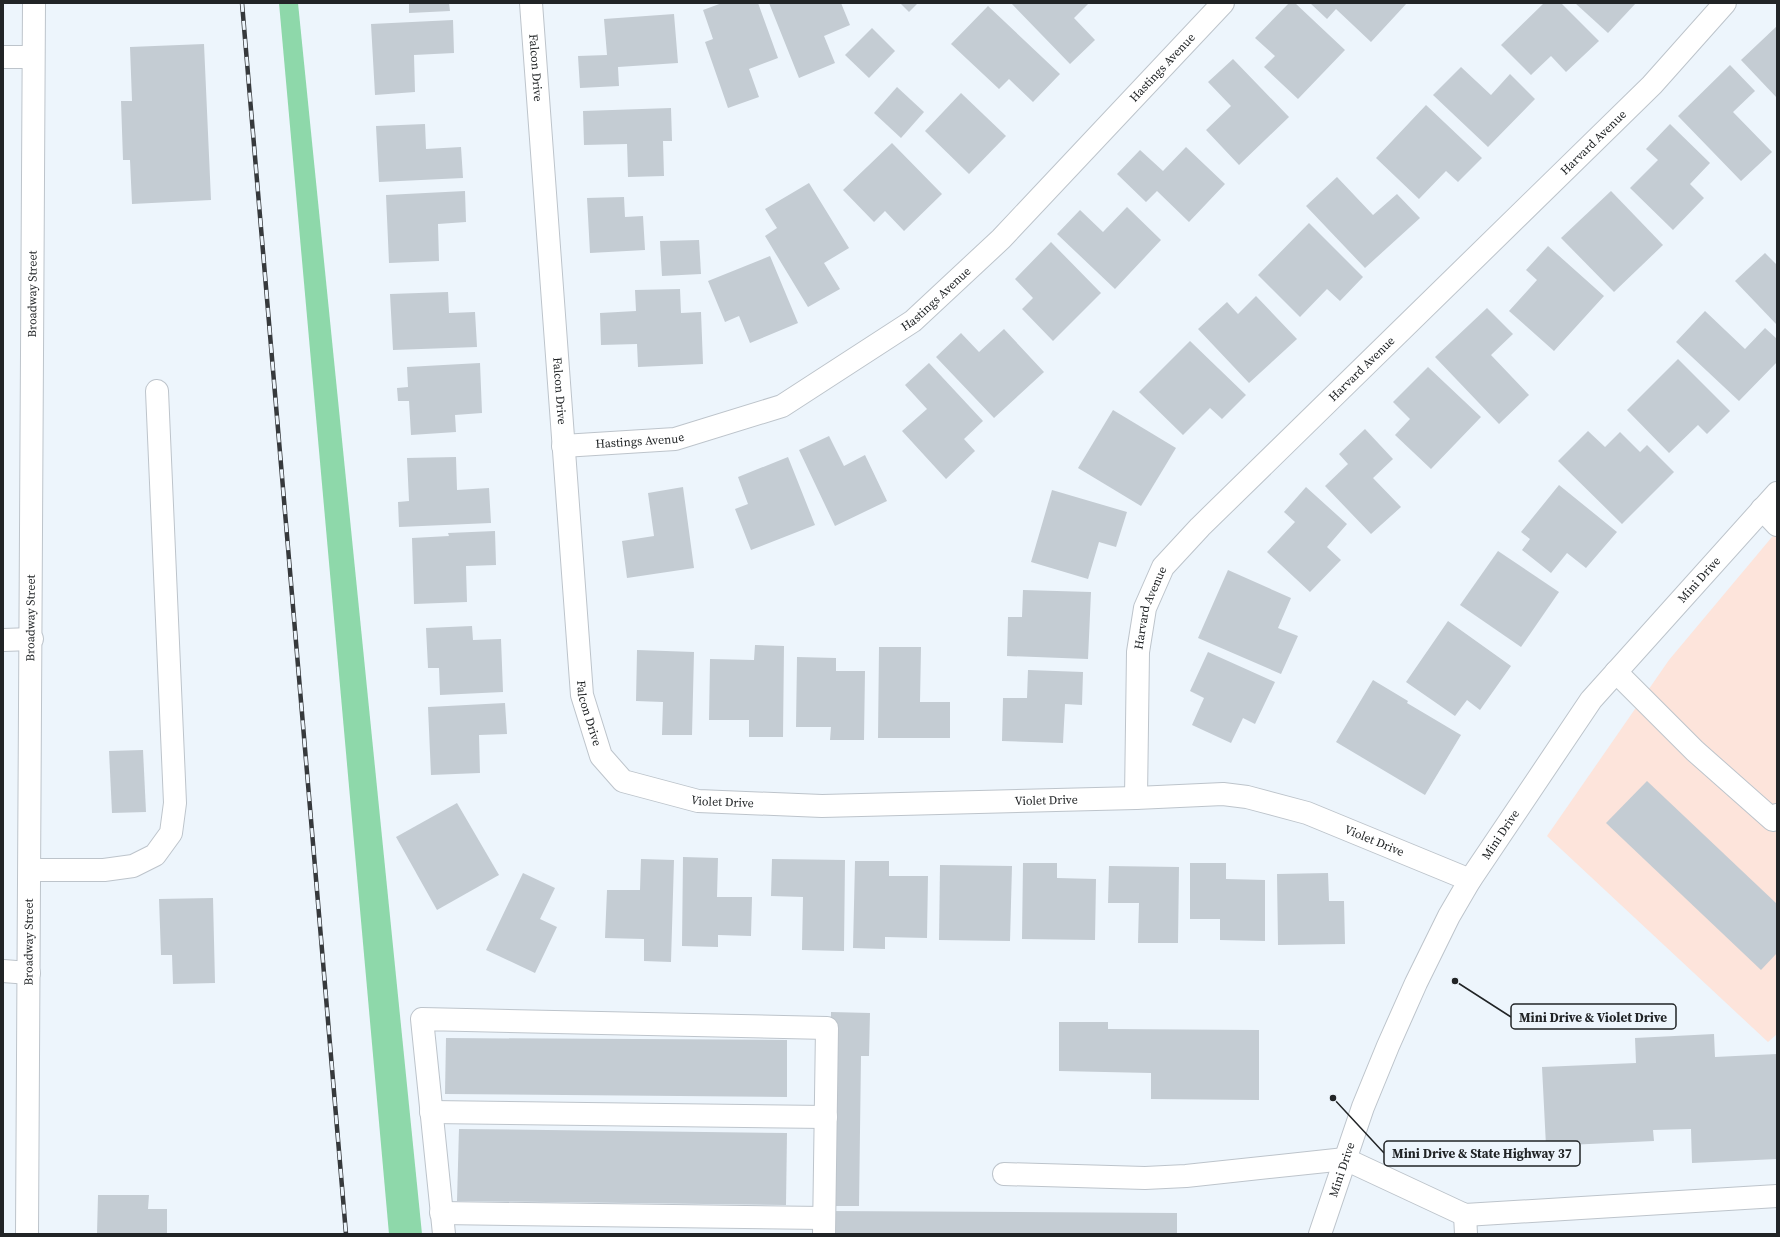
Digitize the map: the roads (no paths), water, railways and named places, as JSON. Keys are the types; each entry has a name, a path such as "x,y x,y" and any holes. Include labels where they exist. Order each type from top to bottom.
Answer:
{"street":[{"name":"Broadway Street","path":"27,1234 32,639 34,3"},
{"name":"Falcon Drive","path":"531,3 582,695 601,756 614,771"},
{"name":"Hastings Avenue","path":"563,446 675,439 782,406 913,321 1001,239 1223,3"},
{"name":"Harvard Avenue","path":"1136,798 1138,652 1145,608 1163,567 1206,522 1652,85 1725,3"},
{"path":"3,57 33,57"},
{"path":"30,870 104,870 133,866 154,855 171,833 175,803 157,392"},
{"name":"Mini Drive","path":"1320,1234 1345,1159 1388,1046 1416,983 1449,916 1470,880 1591,700 1777,492"},
{"path":"1762,509 1777,525"},
{"path":"3,640 32,639"},
{"path":"1616,672 1695,751 1773,820 1777,815"},
{"name":"Violet Drive","path":"614,771 623,781 698,801 822,806 1136,798 1223,794 1247,797 1307,813 1470,880"},
{"path":"3,971 29,973"},
{"path":"442,1213 824,1226 827,1028 422,1018 444,1234"},
{"path":"431,1112 826,1117"},
{"path":"1004,1174 1145,1178 1186,1176 1345,1159 1466,1225 1777,1196"}],"railway":[{"path":"242,3 346,1234"}],"place":[{"name":"Mini Drive & Violet Drive","path":"1455,981"},
{"name":"Mini Drive & State Highway 37","path":"1333,1098"}]}
